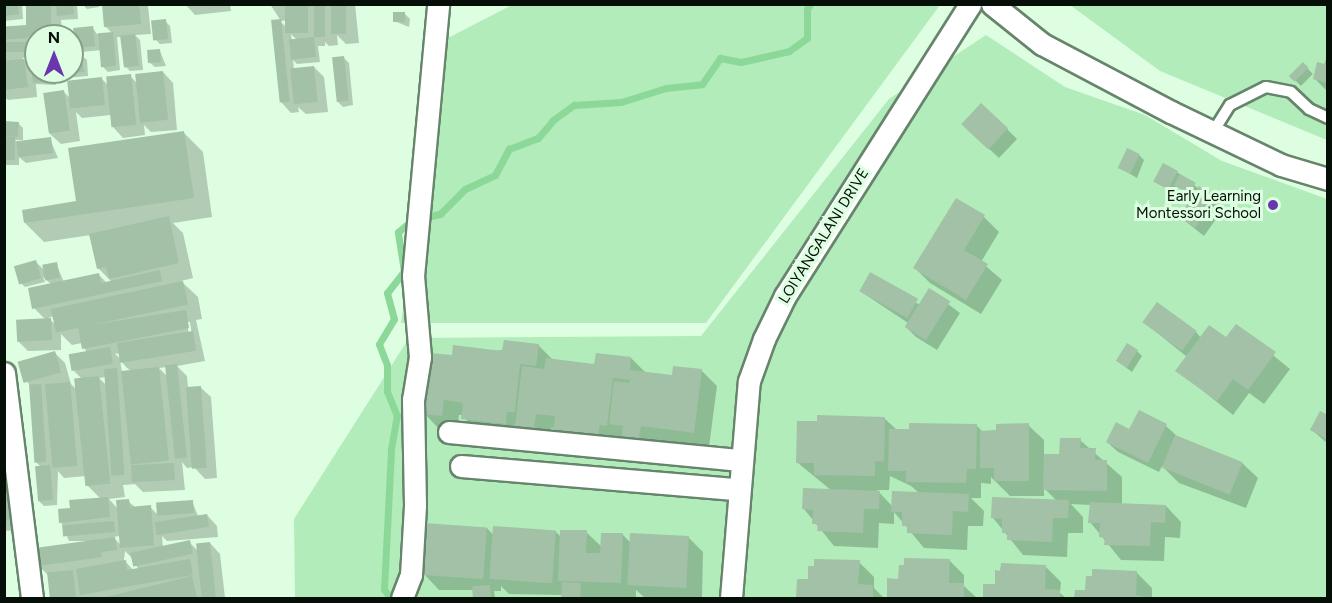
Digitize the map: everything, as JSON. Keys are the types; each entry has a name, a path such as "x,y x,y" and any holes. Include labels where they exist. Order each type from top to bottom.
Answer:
{"street":[{"path":"402,598 411,574 416,483 413,400 420,357 413,276 438,4"},
{"name":"LOIYANGALANI DRIVE","path":"730,598 737,489 749,381 785,296 970,4"},
{"path":"992,4 1042,44 1281,165 1328,179"},
{"path":"4,374 32,598"},
{"path":"449,432 741,460"},
{"path":"461,466 737,489"}],"lane":[{"path":"1213,132 1230,105 1266,87 1292,92 1309,109 1328,118"}],"green space":[{"path":"512,5 940,5 706,323 401,323 442,41"},
{"path":"1070,5 1327,5 1327,140 1160,71"},
{"path":"986,35 1065,87 1145,115 1222,161 1327,199 1327,598 295,598 294,519 409,338 701,336 889,99"}],"building":[{"path":"4,4 18,4 19,14 4,16"},
{"path":"26,4 51,4 51,24 26,24"},
{"path":"56,4 73,4 74,14 57,16"},
{"path":"102,4 139,4 141,24 104,27"},
{"path":"285,4 308,4 308,33 285,33"},
{"path":"314,4 325,4 325,37 314,37"},
{"path":"331,4 346,4 346,34 331,34"},
{"path":"393,12 405,12 405,22 393,22"},
{"path":"166,19 168,39 153,40 151,21"},
{"path":"281,19 290,102 280,103 271,20"},
{"path":"24,25 24,38 5,40 4,27"},
{"path":"93,26 95,46 84,47 84,27"},
{"path":"113,32 116,66 101,67 98,33"},
{"path":"135,34 139,66 124,68 120,36"},
{"path":"314,37 316,57 291,60 289,40"},
{"path":"4,42 24,42 24,52 4,52"},
{"path":"160,49 161,62 148,63 147,50"},
{"path":"1328,54 1328,83 1313,79 1317,62 1324,64"},
{"path":"344,56 349,101 337,102 332,57"},
{"path":"24,59 24,84 28,84 28,87 4,90 4,61"},
{"path":"1303,62 1309,68 1295,82 1289,76"},
{"path":"314,66 318,102 294,104 290,69"},
{"path":"163,71 168,120 140,123 135,74"},
{"path":"131,74 136,125 111,127 106,77"},
{"path":"102,77 105,105 70,109 68,84 84,84 84,79"},
{"path":"64,90 70,131 49,134 43,93"},
{"path":"981,103 1008,128 988,149 961,124"},
{"path":"4,121 19,122 18,137 4,136"},
{"path":"184,131 194,198 24,223 22,210 76,201 68,148"},
{"path":"4,137 15,137 15,160 4,160"},
{"path":"51,137 53,153 18,157 16,141"},
{"path":"1127,148 1140,154 1130,174 1118,168"},
{"path":"1163,163 1178,171 1168,190 1153,182"},
{"path":"1180,174 1196,183 1189,194 1174,185"},
{"path":"1199,186 1215,196 1196,227 1179,217"},
{"path":"956,198 985,215 964,250 988,264 966,300 913,268"},
{"path":"169,216 179,263 109,279 106,267 97,269 89,234"},
{"path":"36,260 41,278 19,285 14,266"},
{"path":"57,262 60,278 45,281 42,265"},
{"path":"160,270 162,281 32,309 28,288 99,273 101,283"},
{"path":"870,272 918,299 907,318 859,291"},
{"path":"183,281 188,304 56,333 51,309"},
{"path":"929,288 950,301 926,340 905,327"},
{"path":"1157,302 1197,331 1182,351 1142,322"},
{"path":"186,310 189,328 82,349 78,327"},
{"path":"51,318 52,340 17,342 16,320"},
{"path":"1236,324 1276,352 1248,390 1233,379 1217,401 1175,371 1209,325 1226,337"},
{"path":"193,331 196,351 120,363 117,343"},
{"path":"504,340 539,344 536,366 520,364 515,412 507,412 506,424 461,419 463,403 444,400 442,416 422,414 430,353 452,355 453,345 502,351"},
{"path":"1127,343 1138,350 1127,368 1116,361"},
{"path":"110,347 113,364 72,371 69,354"},
{"path":"55,351 61,372 24,383 18,362"},
{"path":"596,353 631,357 630,370 672,375 673,366 702,369 694,433 641,426 638,443 621,441 623,426 609,424 614,381 629,383 630,380 613,378 607,426 600,425 598,437 553,432 555,416 536,414 534,429 515,427 522,366 544,369 546,358 594,364"},
{"path":"177,364 187,457 175,459 165,365"},
{"path":"159,367 169,460 131,464 121,371"},
{"path":"117,368 124,475 111,476 104,369"},
{"path":"99,376 110,483 85,486 74,379"},
{"path":"70,382 77,466 52,468 45,384"},
{"path":"41,384 46,462 34,463 29,385"},
{"path":"201,386 207,468 192,469 186,387"},
{"path":"1139,410 1167,424 1148,463 1106,442 1116,422 1129,429"},
{"path":"1320,411 1328,415 1328,440 1310,430"},
{"path":"817,415 885,417 884,462 875,461 875,476 814,475 814,463 796,463 797,421 817,421"},
{"path":"909,423 977,424 976,469 967,469 966,483 906,482 906,471 888,471 889,429 909,429"},
{"path":"1029,423 1029,481 994,481 994,468 980,468 980,431 996,430 996,424"},
{"path":"1175,435 1243,462 1230,495 1162,467"},
{"path":"1060,438 1081,438 1080,448 1096,448 1095,460 1107,460 1107,491 1043,490 1044,454 1059,454"},
{"path":"7,458 12,520 4,521 4,459"},
{"path":"174,463 175,480 132,482 131,465"},
{"path":"50,465 53,500 38,501 35,466"},
{"path":"803,488 880,491 879,509 864,509 863,533 817,531 818,524 812,524 813,510 802,509"},
{"path":"892,491 969,494 968,512 953,511 952,535 907,533 907,526 902,526 902,512 891,512"},
{"path":"108,497 110,517 59,523 58,509 70,508 69,500"},
{"path":"992,497 1069,500 1068,518 1053,518 1052,542 1007,540 1007,533 1002,533 1002,519 991,518"},
{"path":"129,499 130,507 151,505 154,545 120,548 116,500"},
{"path":"193,500 194,513 157,516 156,503"},
{"path":"1090,502 1166,505 1165,523 1151,522 1150,546 1104,545 1105,538 1099,537 1100,523 1088,523"},
{"path":"207,514 209,527 157,535 155,522"},
{"path":"114,521 115,532 63,536 62,526"},
{"path":"424,523 487,527 483,579 420,575"},
{"path":"493,526 556,530 552,583 489,579"},
{"path":"560,530 587,530 586,553 600,553 601,533 623,533 621,583 558,581"},
{"path":"630,533 689,536 686,588 627,585"},
{"path":"115,537 117,550 101,552 102,557 38,566 35,548"},
{"path":"190,540 193,554 133,566 130,553"},
{"path":"210,542 216,598 202,598 196,543"},
{"path":"904,558 950,559 949,583 964,583 964,598 887,598 887,578 898,579 899,565 904,565"},
{"path":"190,559 193,575 80,595 76,569 126,560 127,570"},
{"path":"814,559 860,560 858,584 873,585 873,598 796,598 797,579 808,579 808,566 814,566"},
{"path":"1001,563 1046,565 1045,589 1060,590 1060,598 983,598 983,584 995,584 995,570 1000,571"},
{"path":"1092,569 1137,571 1136,595 1151,598 1074,598 1075,590 1085,590 1086,576 1092,576"},
{"path":"73,570 76,598 50,598 47,573"},
{"path":"192,576 197,598 102,598"},
{"path":"562,582 581,583 580,598 561,598"},
{"path":"490,585 491,598 473,598 472,586"}],"waterway":[{"path":"390,598 384,589 391,449 397,416 387,391 387,365 379,344 394,319 387,293 404,271 398,232 411,221 440,214 465,189 495,175 509,149 538,138 553,120 574,105 621,102 666,88 702,84 720,58 741,62 789,51 807,38 807,9 810,4"}],"place":[{"name":"Early Learning Montessori School","path":"1273,205"}]}
